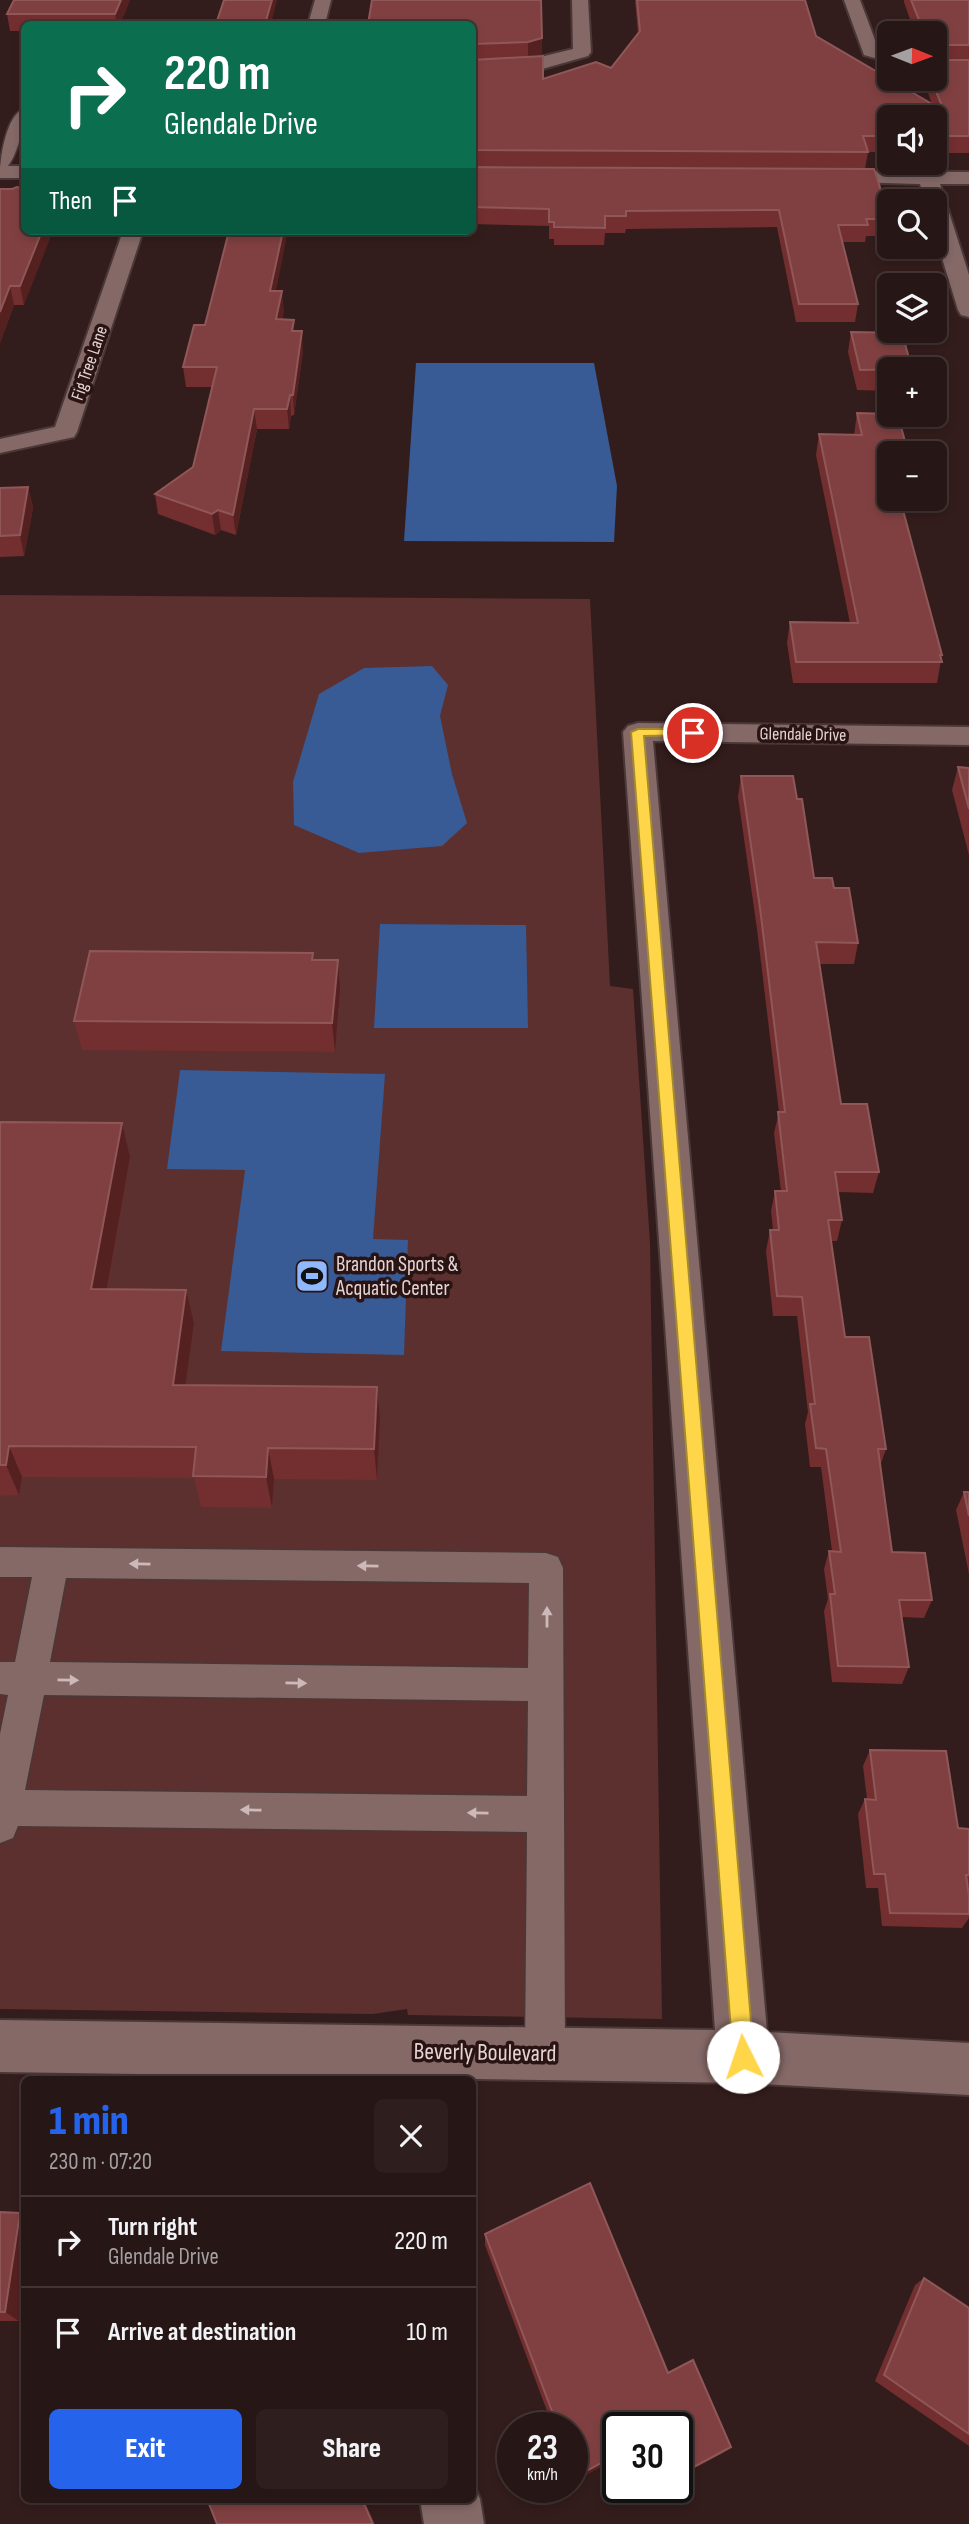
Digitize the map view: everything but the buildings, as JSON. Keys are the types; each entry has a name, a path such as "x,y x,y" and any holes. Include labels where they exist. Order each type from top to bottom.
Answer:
{"street":[{"path":"318,21 323,0"},
{"path":"476,68 515,69 558,62 582,51 580,0"},
{"path":"852,0 870,51 877,53"},
{"path":"0,169 21,172"},
{"path":"804,177 969,178"},
{"path":"928,178 969,310"},
{"name":"Fig Tree Lane","path":"0,446 65,432 132,235"},
{"name":"Glendale Drive","path":"743,2057 638,732 969,736"},
{"name":"Beverly Boulevard","path":"0,2046 378,2065 545,2053 743,2057 969,2069"},
{"path":"451,2503 454,2524"}],"lane":[{"path":"0,169 21,120"},
{"path":"0,1562 546,1568 545,2053"},
{"path":"52,1563 14,1679 1,1814 547,1814"},
{"path":"14,1679 547,1685"}],"shaded area":[{"name":"Brandon Sports & Acquatic Center","path":"0,595 590,599 610,986 633,989 650,1243 662,2019 408,2015 407,2009 373,2014 0,2009"}],"water":[{"path":"416,363 594,363 617,486 614,542 404,541"},
{"path":"432,666 448,685 440,716 452,774 467,823 442,846 359,853 294,825 293,782 319,694 364,668"},
{"path":"380,924 526,925 528,1028 374,1028"},
{"path":"180,1070 385,1074 373,1239 408,1240 404,1355 221,1351 245,1170 167,1169"}],"place":[{"name":"Brandon Sports & Acquatic Center","path":"312,1276"}],"route":[{"path":"693,733 638,732 743,2057"}]}
